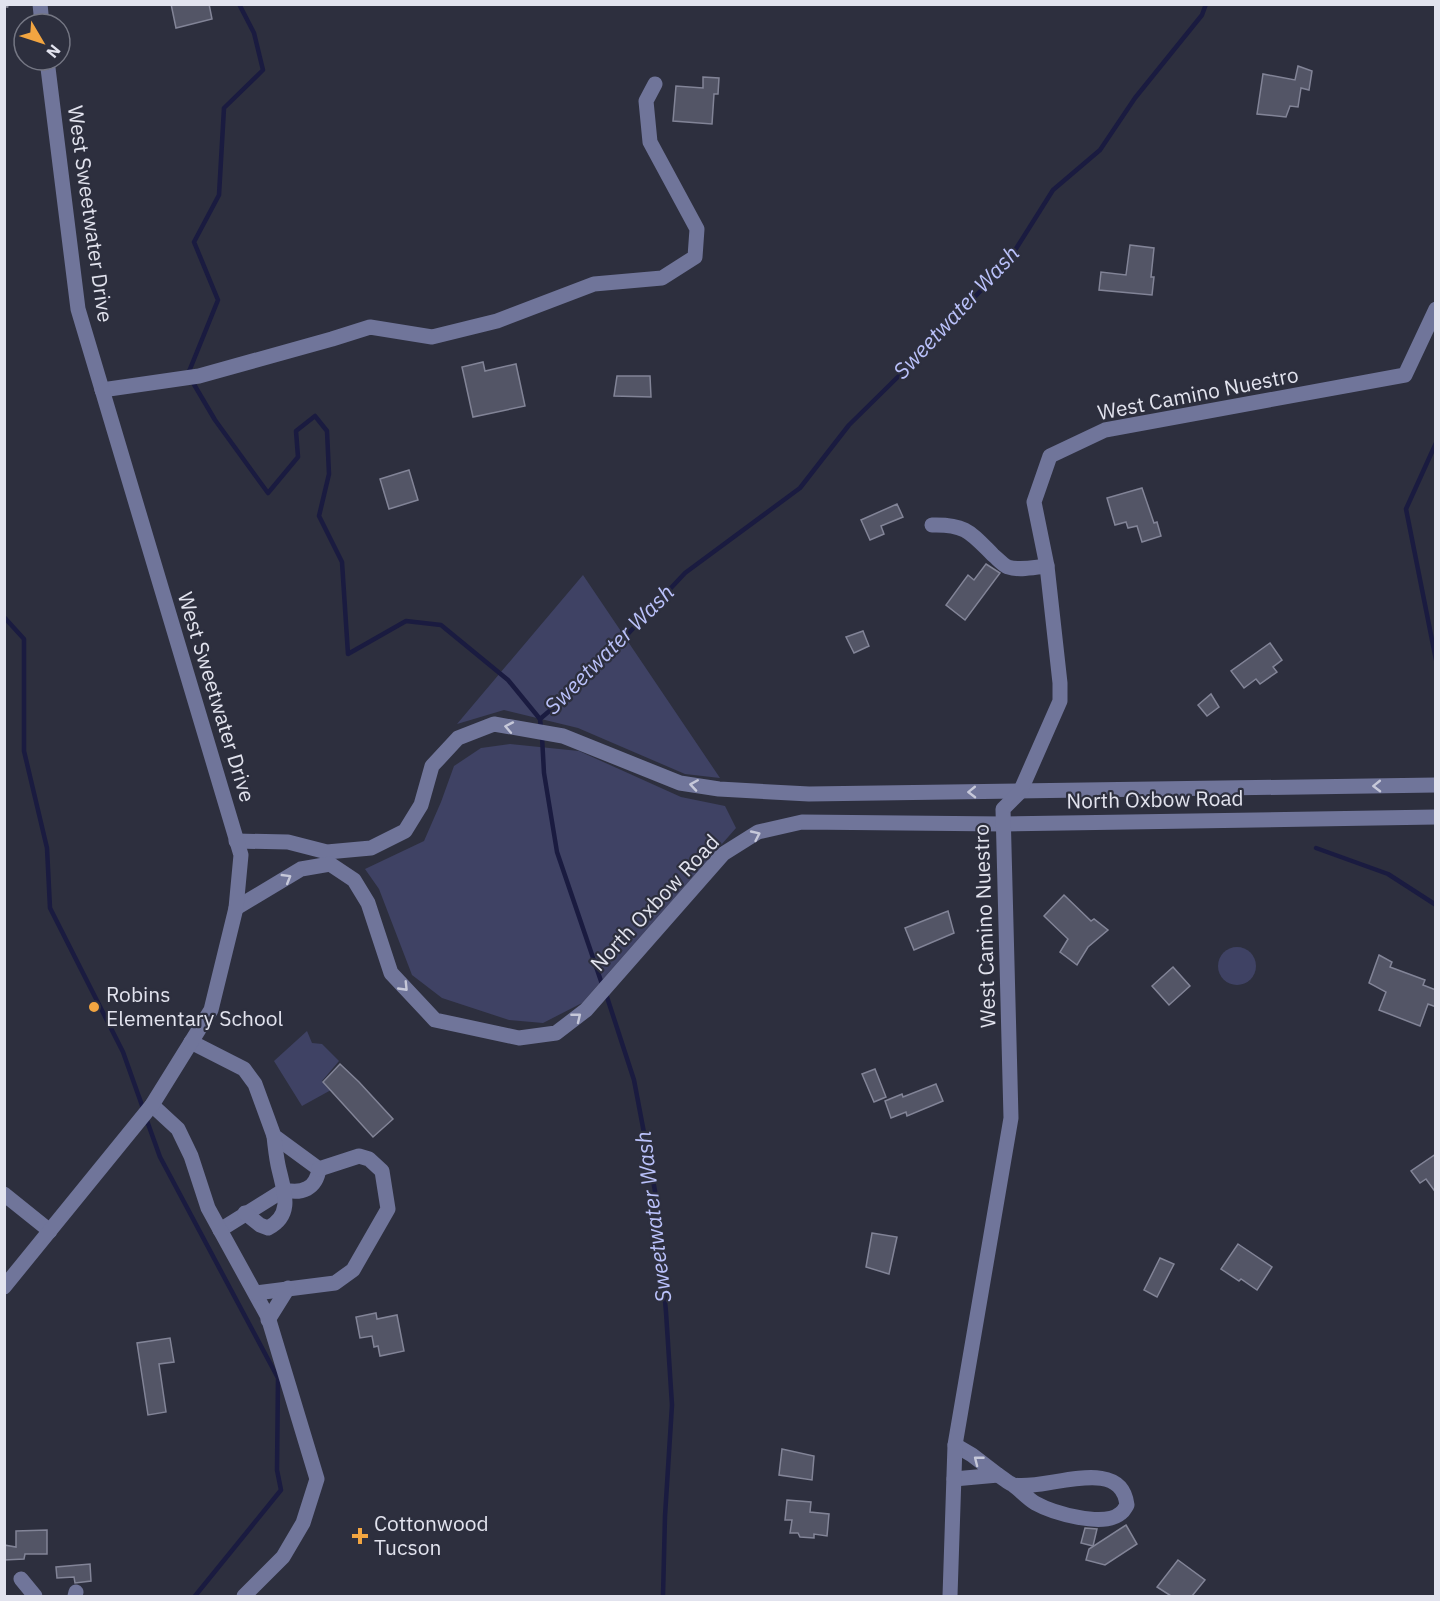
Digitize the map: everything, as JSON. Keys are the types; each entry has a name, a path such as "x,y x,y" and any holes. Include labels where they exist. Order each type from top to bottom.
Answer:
{"street":[{"name":"West Sweetwater Drive","path":"4,1287 152,1105 211,1010 236,908 241,855 78,309 48,72"},
{"path":"102,390 199,376 370,327 432,337 497,321 594,284 662,278 695,257 697,229 650,142 646,101 655,84"},
{"name":"West Camino Nuestro","path":"950,1596 955,1445 1011,1118 1003,809 1020,792 1060,701 1047,566 1034,502 1050,456 1105,430 1405,375 1436,309"},
{"path":"932,525 946,524 966,530 976,536 1006,566 1019,568 1047,566"},
{"name":"North Oxbow Road","path":"236,841 288,842 327,852 371,848 405,831 421,806 432,766 458,738 494,724 563,736 680,783 719,789 809,794 1436,785"},
{"name":"North Oxbow Road","path":"236,908 301,870 330,864 354,880 368,903 391,973 435,1020 519,1038 556,1033 586,1010 723,854 758,832 802,822 1004,824 1436,817"},
{"path":"191,1042 244,1069 255,1084 274,1137 284,1190 285,1209 278,1223 268,1228 260,1225 245,1213"},
{"path":"152,1105 178,1129 191,1156 208,1208 256,1293 268,1320 317,1479 303,1523 283,1557 244,1596"},
{"path":"274,1137 319,1169"},
{"path":"220,1230 284,1190 298,1193 311,1186 319,1169 359,1156 369,1159 382,1171 388,1209 353,1270 335,1283 256,1293"},
{"path":"4,1194 50,1231"},
{"path":"268,1320 288,1288"},
{"path":"955,1445 1013,1485 1034,1503 1093,1520 1120,1514 1127,1505 1126,1497 1120,1487 1111,1480 1098,1478 1040,1485 1013,1485"},
{"path":"954,1479 998,1475"},
{"path":"21,1579 35,1596"}],"path":[{"path":"4,6 11,7"}],"shaded area":[{"path":"583,575 720,778 685,774 578,728 504,710 457,724"},
{"path":"510,744 579,751 681,797 725,806 736,828 582,1003 543,1023 509,1020 442,998 412,975 379,889 365,869 424,841 454,766 481,748"},
{"path":"1237,947 1250,953 1256,966 1250,979 1237,985 1224,979 1218,966 1224,953"},
{"path":"307,1031 312,1043 322,1044 339,1061 322,1081 331,1090 302,1106 274,1061"}],"building":[{"path":"171,4 209,4 212,19 176,28"},
{"path":"1298,66 1312,71 1309,90 1301,88 1298,107 1290,106 1286,117 1257,114 1263,74 1295,80"},
{"path":"703,77 719,78 718,94 714,94 712,124 673,121 676,86 703,88"},
{"path":"1130,245 1154,248 1152,295 1099,290 1101,272 1126,275"},
{"path":"483,362 485,371 516,364 525,406 473,417 462,367"},
{"path":"617,376 650,376 651,397 614,396"},
{"path":"409,470 418,500 389,509 380,479"},
{"path":"1142,488 1161,536 1142,542 1137,526 1128,528 1126,522 1115,525 1107,498"},
{"path":"897,504 903,517 881,526 884,534 870,540 861,520"},
{"path":"986,564 1000,573 965,620 946,605 968,575 974,580"},
{"path":"863,631 869,646 854,653 846,637"},
{"path":"1270,643 1282,660 1273,667 1277,672 1260,684 1256,679 1244,688 1231,671"},
{"path":"1211,694 1219,707 1207,716 1198,705"},
{"path":"1064,895 1091,921 1094,919 1108,930 1088,947 1077,965 1060,952 1068,939 1044,916"},
{"path":"948,911 954,933 914,950 905,928"},
{"path":"1379,955 1392,962 1390,967 1425,980 1423,985 1436,990 1436,1007 1428,1004 1420,1026 1379,1010 1386,992 1369,983"},
{"path":"1173,967 1190,986 1169,1005 1152,986"},
{"path":"340,1064 393,1119 373,1137 323,1082"},
{"path":"875,1069 886,1097 874,1102 862,1074"},
{"path":"936,1084 943,1101 907,1116 906,1112 891,1118 885,1101 902,1094 903,1097"},
{"path":"1436,1154 1436,1193 1426,1179 1420,1183 1411,1171"},
{"path":"872,1233 897,1237 889,1274 866,1267"},
{"path":"1238,1244 1272,1267 1257,1290 1221,1269"},
{"path":"1160,1258 1174,1264 1157,1297 1144,1290"},
{"path":"376,1313 377,1319 397,1315 404,1351 380,1356 378,1346 374,1347 372,1336 360,1338 356,1317"},
{"path":"170,1338 174,1362 159,1364 166,1412 148,1415 137,1343"},
{"path":"782,1449 814,1456 812,1480 779,1475"},
{"path":"787,1500 811,1502 810,1512 829,1514 827,1536 814,1534 814,1538 800,1537 798,1533 790,1533 792,1520 785,1520"},
{"path":"1126,1525 1137,1544 1105,1565 1086,1560 1089,1549"},
{"path":"1085,1528 1097,1529 1093,1546 1081,1543"},
{"path":"47,1530 47,1554 25,1554 24,1559 4,1560 4,1545 16,1547 16,1531"},
{"path":"1178,1560 1205,1580 1192,1596 1171,1596 1157,1587"},
{"path":"90,1564 91,1581 75,1583 74,1577 57,1578 56,1567"}],"waterway":[{"path":"188,374 218,300 194,242 219,195 224,108 263,70 254,33 239,4"},
{"name":"Sweetwater Wash","path":"541,728 540,719 581,684 685,573 800,488 849,425 1007,263 1053,190 1100,150 1135,98 1202,15 1206,4"},
{"path":"192,381 215,420 268,493 298,457 296,431 315,416 327,431 329,474 319,516 342,562 348,654 406,621 441,625 508,680 540,719"},
{"path":"1436,443 1406,509 1436,660"},
{"path":"4,617 24,639 24,751 47,848 50,908 123,1052 144,1111"},
{"name":"Sweetwater Wash","path":"542,737 544,773 557,852 603,987"},
{"path":"1316,848 1388,874 1436,905"},
{"name":"Sweetwater Wash","path":"606,994 634,1080 655,1191 672,1405 663,1596"},
{"path":"146,1118 160,1157 278,1378 277,1470 281,1490 195,1596"}],"place":[{"name":"Robins Elementary School","path":"94,1007"},
{"name":"Cottonwood Tucson","path":"360,1536"}]}
